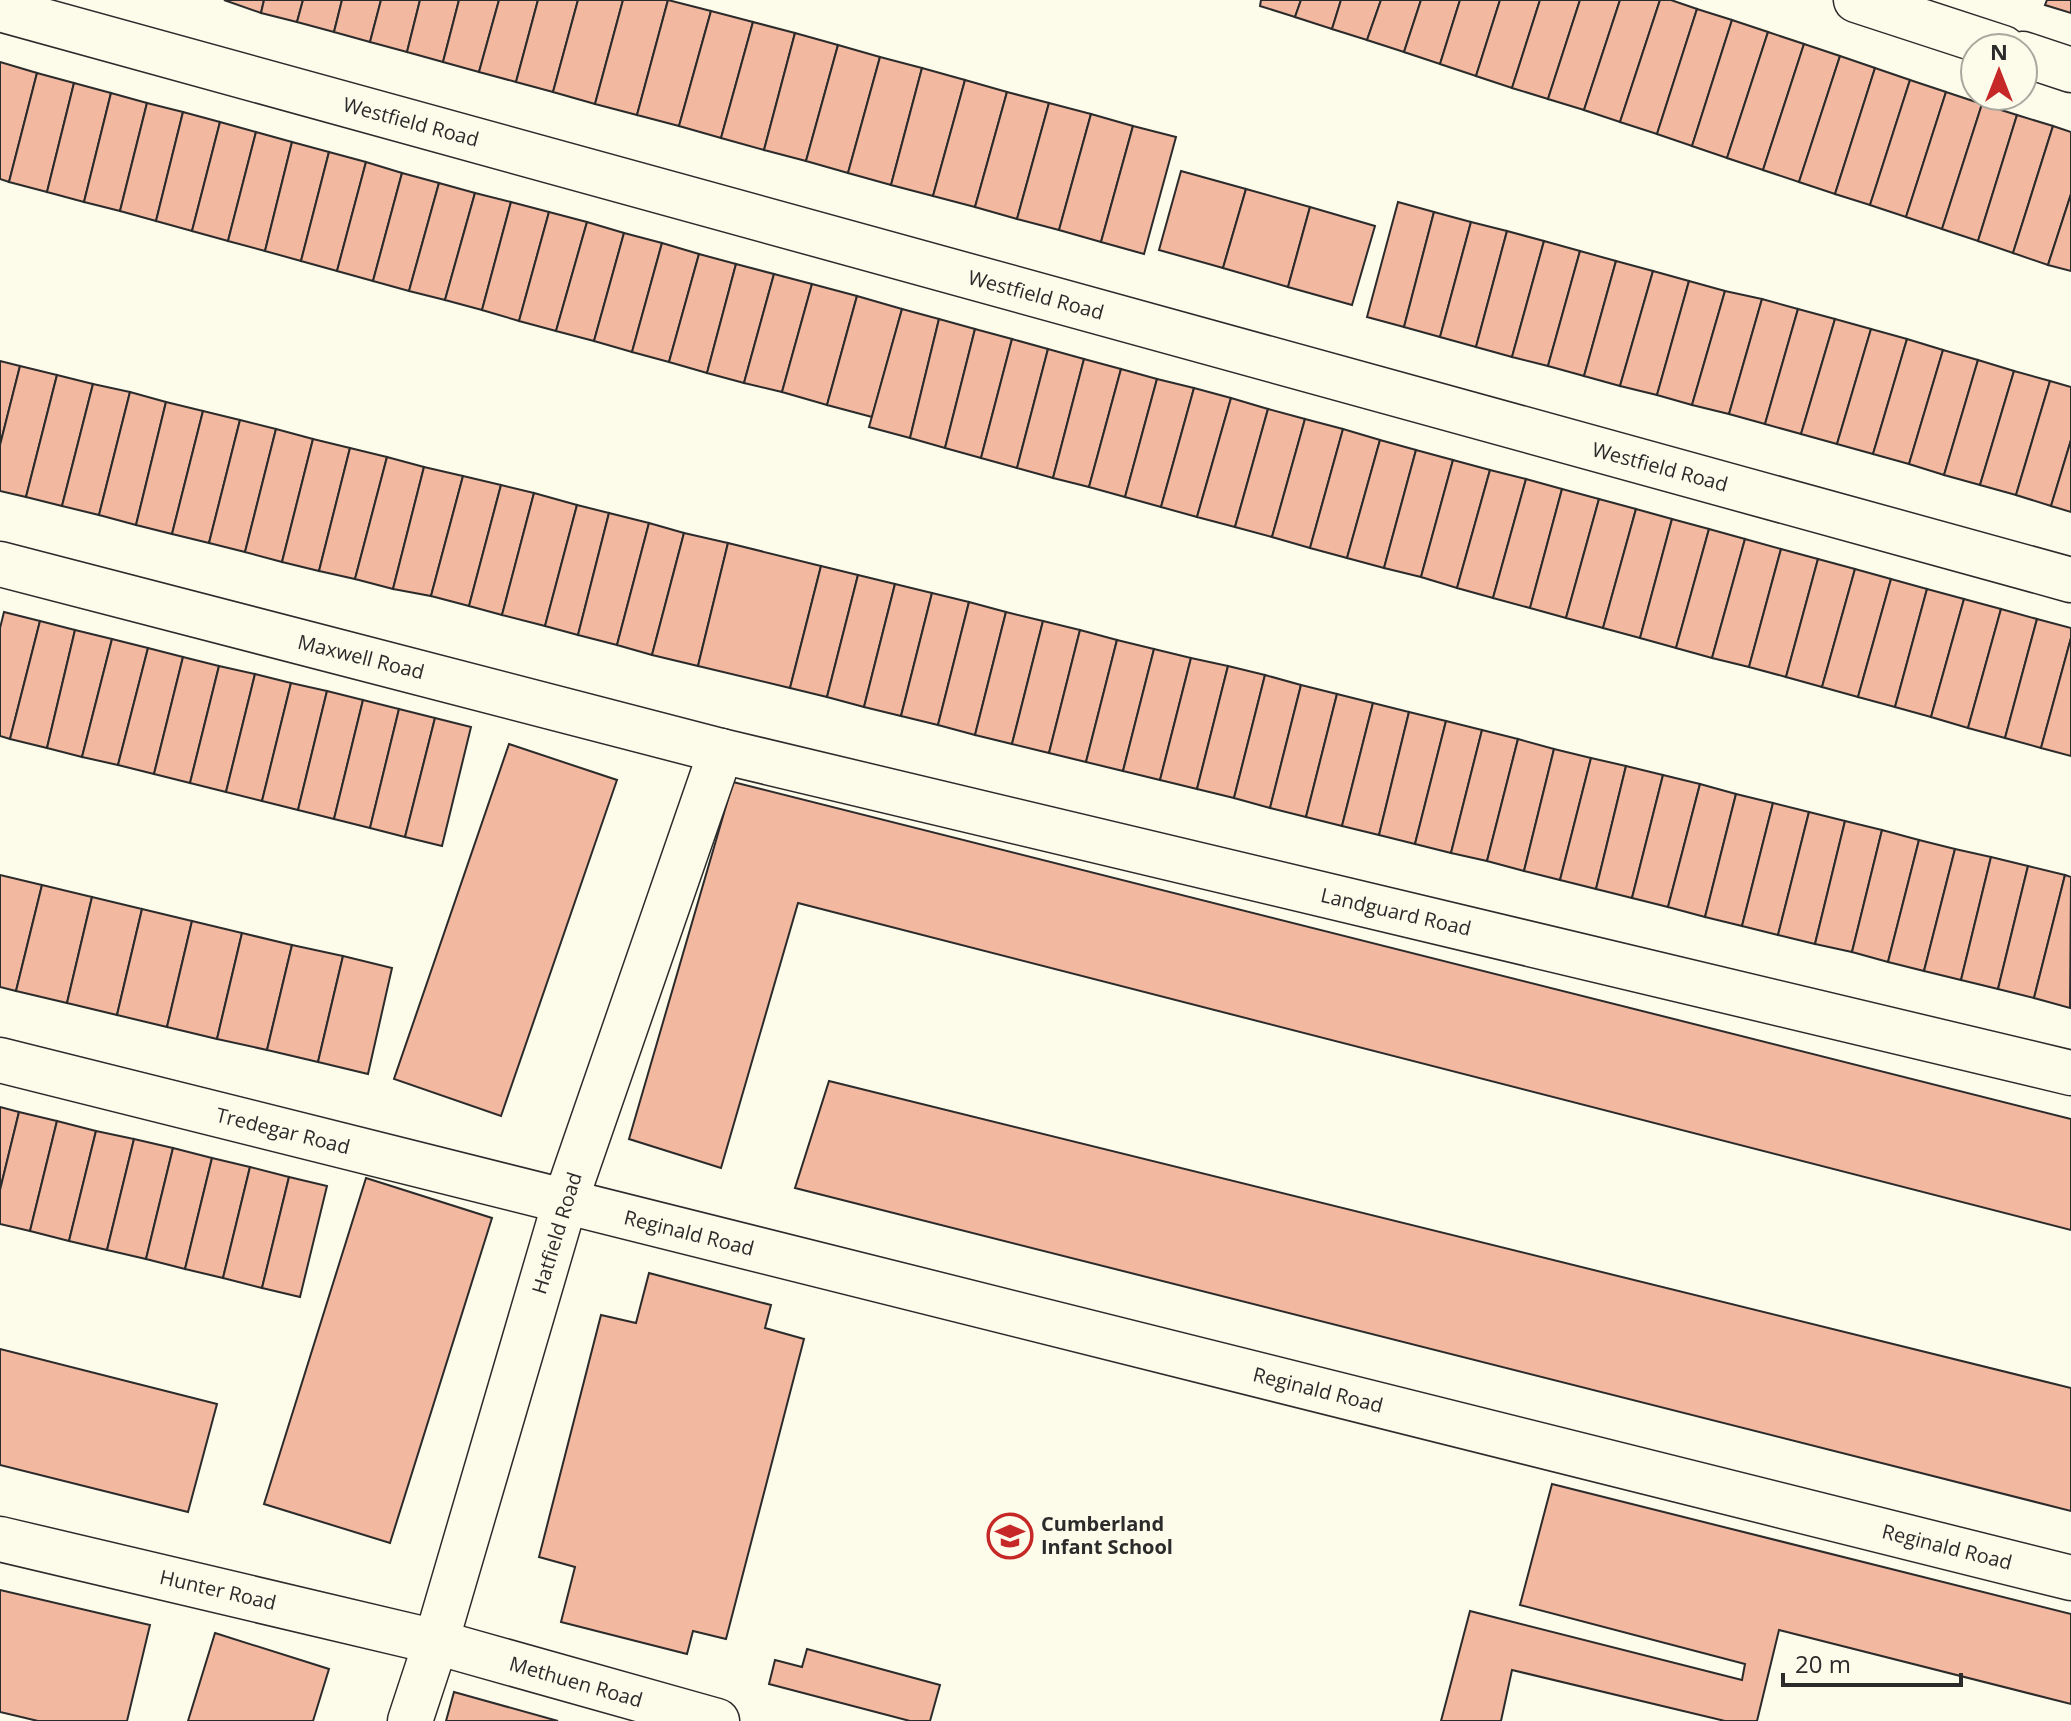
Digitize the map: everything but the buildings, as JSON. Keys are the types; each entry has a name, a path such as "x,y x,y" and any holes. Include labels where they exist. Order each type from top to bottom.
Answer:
{"street":[{"path":"1856,0 1959,34"},
{"name":"Westfield Road","path":"0,9 2071,580"},
{"path":"2039,59 2071,70"},
{"name":"Maxwell Road","path":"0,564 721,751"},
{"name":"Landguard Road","path":"721,751 2071,1073"},
{"name":"Hatfield Road","path":"410,1721 565,1202 721,751"},
{"name":"Tredegar Road","path":"0,1060 565,1202"},
{"name":"Reginald Road","path":"565,1202 2071,1578"},
{"name":"Hunter Road","path":"0,1539 436,1642"},
{"name":"Methuen Road","path":"436,1642 717,1721"}],"place":[{"name":"Cumberland Infant School","path":"1010,1536"}]}
